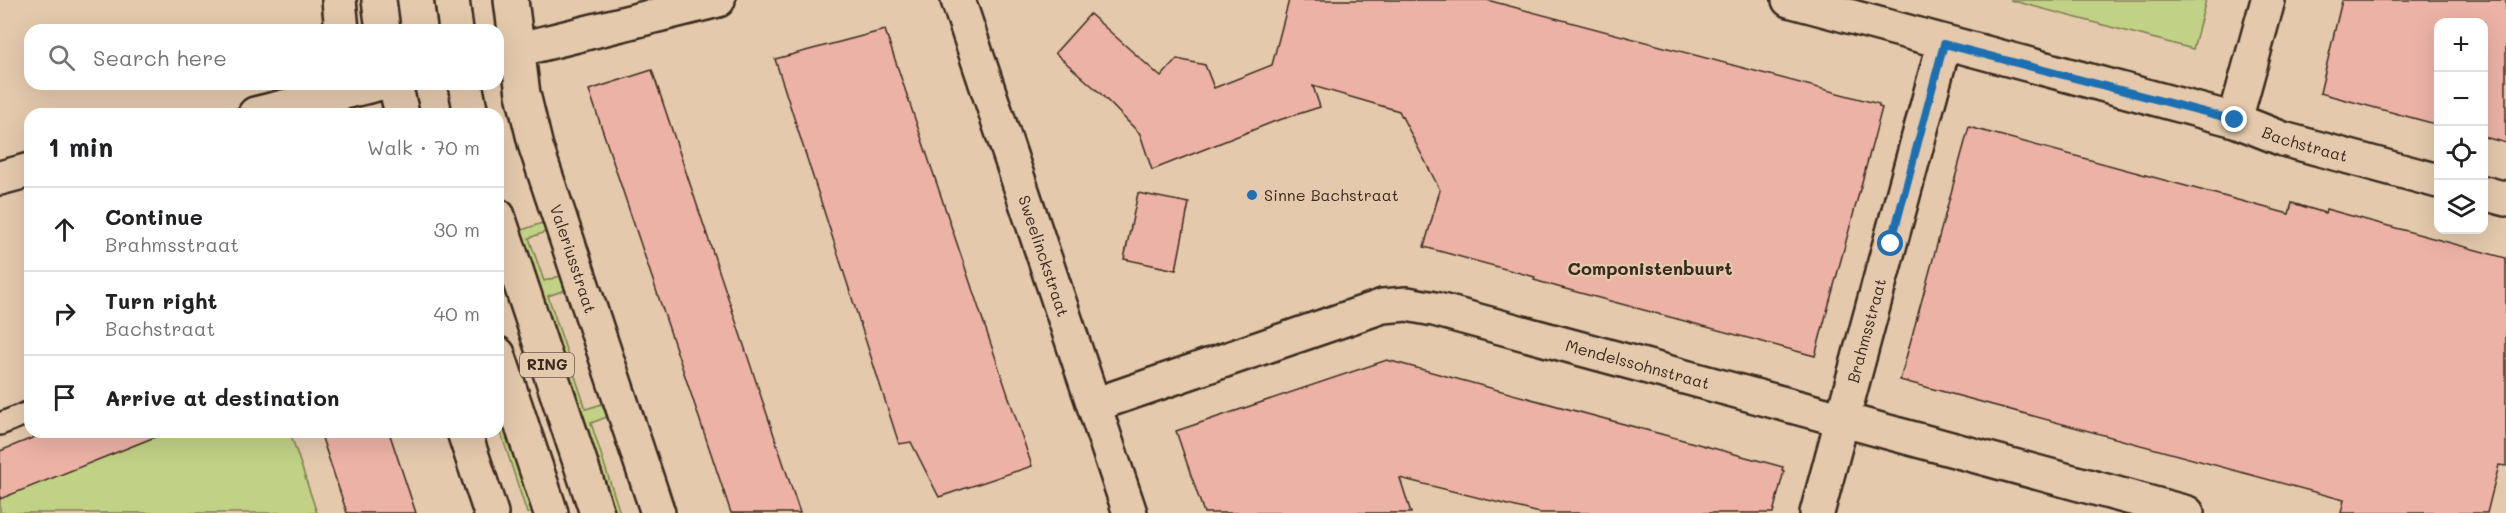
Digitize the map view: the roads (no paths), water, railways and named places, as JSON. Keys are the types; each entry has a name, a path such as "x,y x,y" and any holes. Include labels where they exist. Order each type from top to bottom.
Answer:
{"street":[{"path":"339,0 341,24"},
{"path":"379,0 382,24"},
{"path":"452,0 455,24"},
{"name":"Valeriusstraat","path":"511,0 522,94 536,147 658,513"},
{"name":"Sweelinckstraat","path":"958,0 1130,513"},
{"name":"Bachstraat","path":"1789,0 1944,44 2235,120 2283,139 2435,180"},
{"path":"2235,120 2268,0"},
{"path":"517,50 702,2"},
{"name":"Brahmsstraat","path":"1817,513 1944,44"},
{"path":"396,90 401,108"},
{"path":"466,90 470,108"},
{"path":"285,108 360,93"},
{"path":"0,178 24,172"},
{"path":"2488,194 2506,199"},
{"name":"RING","path":"504,234 597,513"},
{"name":"Mendelssohnstraat","path":"1094,405 1383,306 1407,304 1445,312 2187,513"},
{"name":"RING","path":"504,372 551,513"},
{"path":"466,438 491,513"}],"lane":[{"path":"0,424 24,414"}],"place":[{"name":"Sinne Bachstraat","path":"1252,195"}],"district":[{"name":"Componistenbuurt","path":"1650,269"}]}
